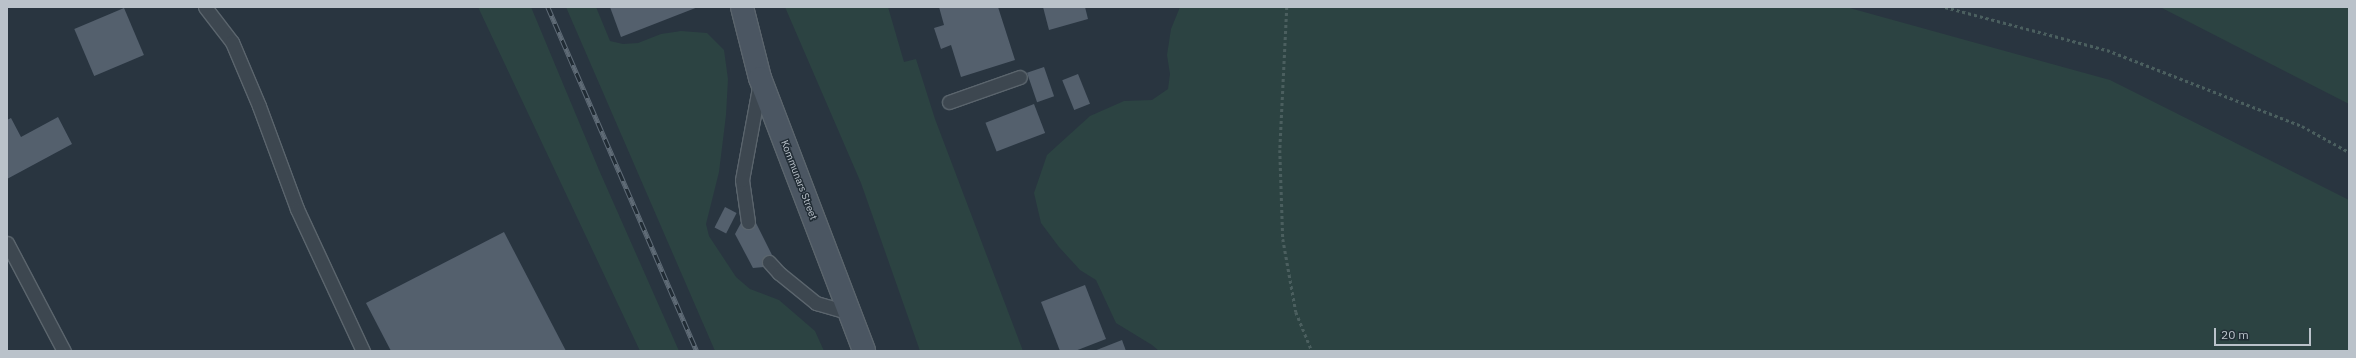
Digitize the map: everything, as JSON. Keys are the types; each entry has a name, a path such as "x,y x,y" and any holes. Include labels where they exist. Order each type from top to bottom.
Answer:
{"main road":[{"name":"Kommunars Street","path":"742,7 760,78 851,313 864,351"}],"lane":[{"path":"205,7 232,42 259,106 297,209 363,351"},
{"path":"949,102 1020,77"},
{"path":"748,222 742,180 760,78"},
{"path":"7,243 64,351"},
{"path":"769,262 779,273 816,303 851,313"}],"path":[{"path":"1287,7 1280,150 1283,239 1296,312 1312,351"},
{"path":"1946,7 2107,50 2302,126 2349,152"}],"green space":[{"path":"478,7 531,7 599,170 679,351 640,351"},
{"path":"566,7 596,7 610,41 623,44 638,43 661,34 681,31 707,33 724,50 728,79 726,115 719,172 706,224 709,236 736,277 750,289 779,300 815,331 824,351 715,351"},
{"path":"785,7 888,7 904,62 916,59 935,119 1023,351 920,351 861,183"},
{"path":"1180,7 1846,7 2110,80 2349,200 2349,351 1159,351 1152,345 1116,323 1096,280 1080,270 1059,247 1041,223 1034,193 1047,155 1090,116 1124,101 1152,100 1168,89 1170,74 1167,55 1171,29"},
{"path":"2160,7 2349,7 2349,104"}],"building":[{"path":"610,7 698,7 621,37"},
{"path":"939,7 998,7 1015,60 961,77 951,45 941,49 934,28 944,25"},
{"path":"1043,7 1085,7 1088,19 1049,30"},
{"path":"124,8 144,55 94,76 74,29"},
{"path":"1044,67 1054,96 1037,102 1027,73"},
{"path":"1078,74 1090,104 1074,110 1062,80"},
{"path":"1034,104 1045,133 997,152 985,123"},
{"path":"58,117 72,144 7,179 7,120 11,118 21,137"},
{"path":"725,207 737,213 726,233 715,227"},
{"path":"742,221 755,221 773,257 765,267 753,268 735,234"},
{"path":"504,232 566,351 391,351 366,303"},
{"path":"1085,285 1106,339 1075,351 1060,351 1041,302"},
{"path":"1122,340 1126,351 1094,351"}],"railway":[{"path":"548,7 697,351"}]}
